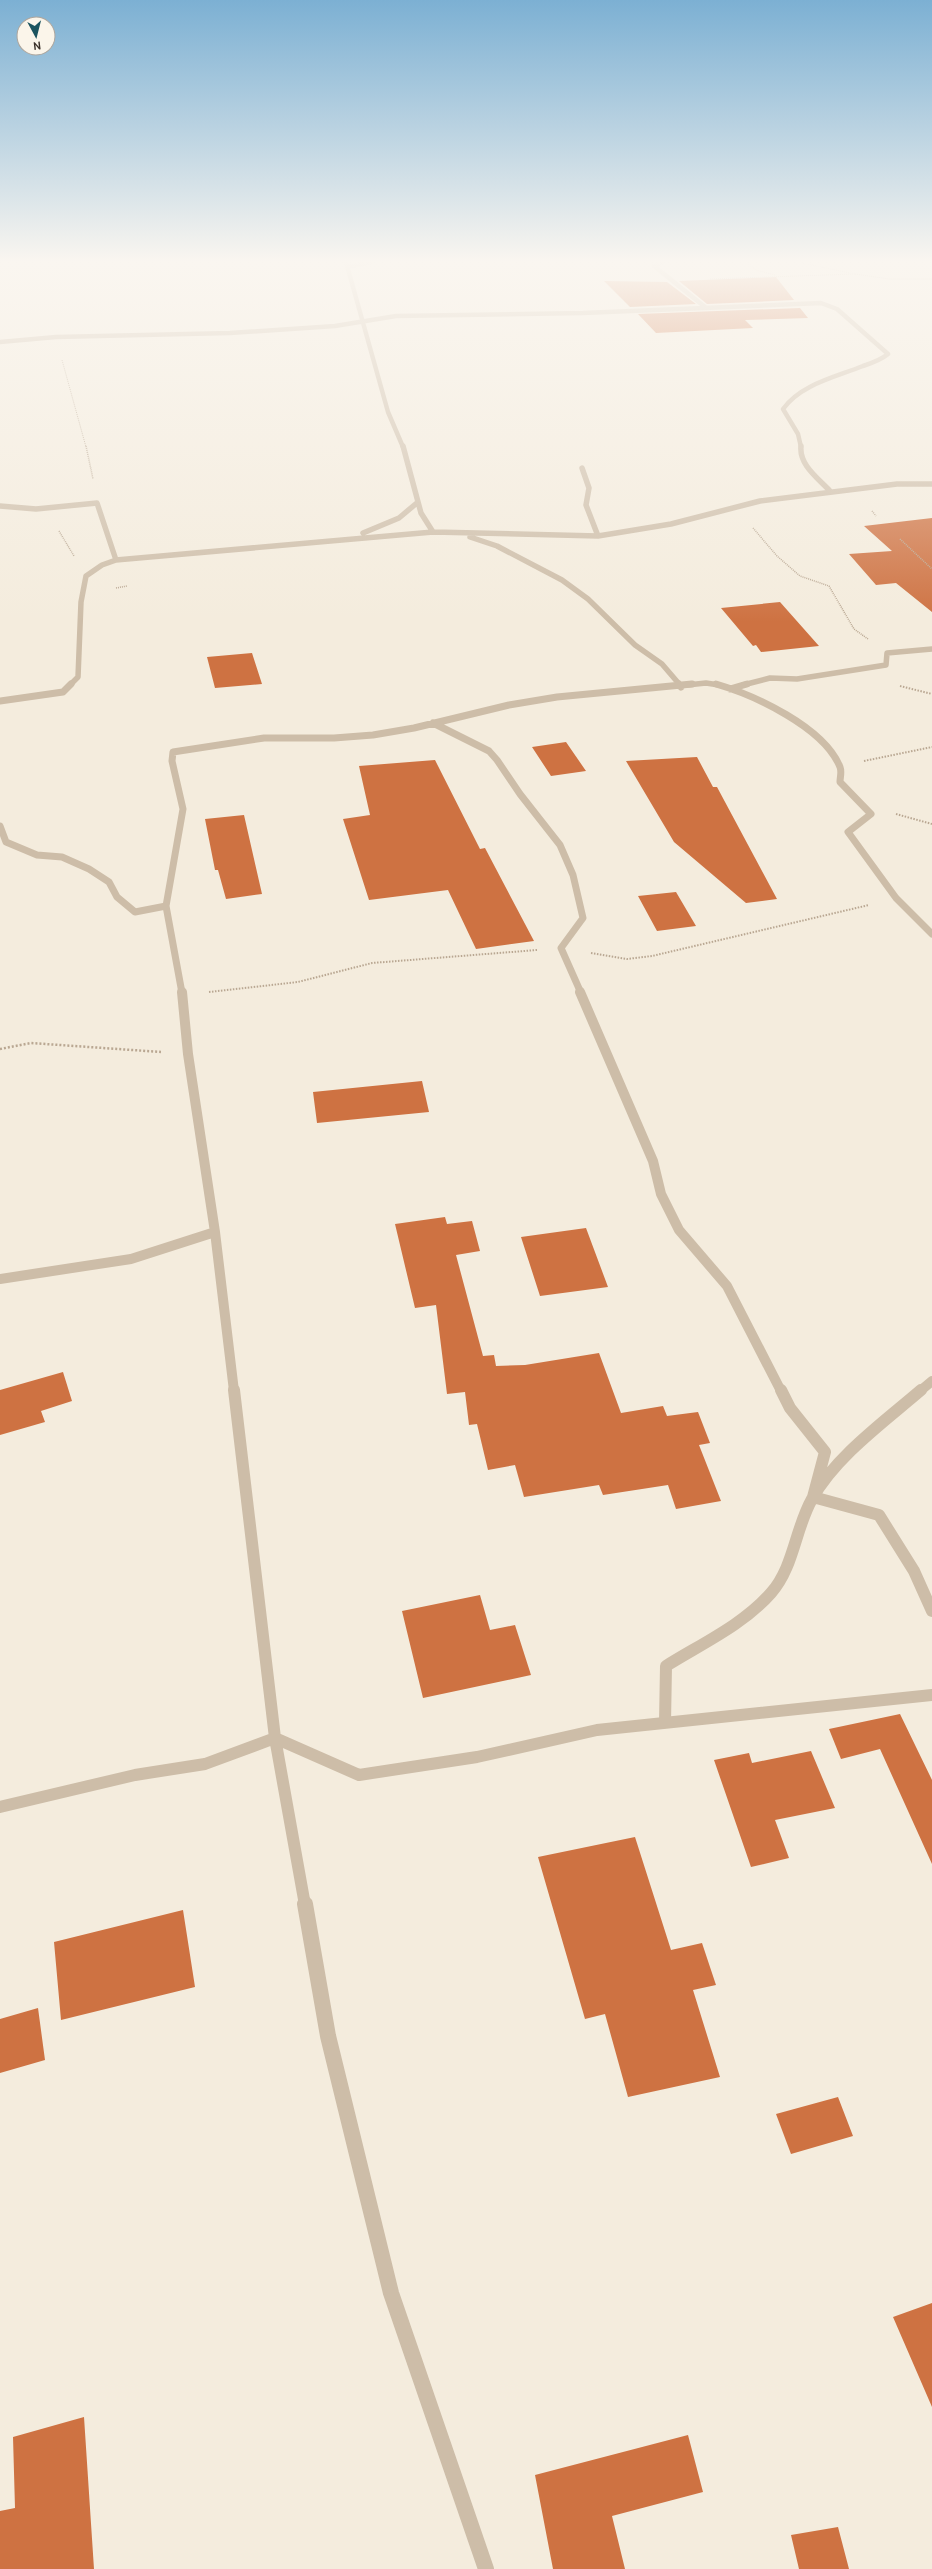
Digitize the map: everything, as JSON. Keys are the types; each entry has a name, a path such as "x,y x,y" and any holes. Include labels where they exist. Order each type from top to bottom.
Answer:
{"street":[{"path":"379,382 388,412 407,455 421,513 432,532"},
{"path":"823,382 808,388 788,401 783,409 798,434 802,444 800,455 808,468 830,491"},
{"path":"582,468 589,488 586,505 598,536"},
{"path":"0,701 63,692 78,677 81,602 86,576 102,564 116,560 432,532 598,536 671,524 740,505 830,491 897,484 932,484"},
{"path":"353,538 399,518 418,502"},
{"path":"0,506 16,509 58,510 96,503 116,560"},
{"path":"450,533 497,546 562,580 588,599 609,622 635,646 662,664 681,687"},
{"path":"730,689 770,678 797,679 886,665 887,653 932,649"},
{"path":"486,2569 392,2293 328,2036 275,1738 215,1232 188,1054 182,987 166,906 183,809 172,761 173,752 264,738 334,738 373,735 433,723 509,705 581,694 681,687 696,683 714,684 730,689 778,710 817,738 830,750 840,767 840,782 872,814 848,832 897,899 917,922 932,934"},
{"path":"433,723 489,752 496,758 515,788 555,836 566,855 574,876 583,918 561,948 653,1161 661,1194 680,1230 727,1286 790,1408 825,1452 814,1497 796,1534 785,1571 772,1593 744,1616 666,1666 665,1723"},
{"path":"0,826 6,842 37,855 62,857 98,874 109,882 117,898 131,911 135,912 166,906"},
{"path":"0,1279 131,1259 215,1232"},
{"path":"814,1497 862,1443 932,1381"},
{"path":"814,1497 879,1515 914,1571 932,1611"},
{"path":"0,1807 135,1775 205,1764 275,1738 359,1775 477,1757 597,1730 932,1695"}],"path":[{"path":"68,382 89,458 96,503"},
{"path":"740,505 748,523 777,556 800,576 829,586 854,629 887,653"},
{"path":"900,539 932,569"},
{"path":"840,767 932,747"},
{"path":"182,987 195,994 298,982 372,963 561,948 627,959 652,956 839,910 897,899"},
{"path":"0,1048 31,1043 188,1054"}],"building":[{"path":"932,518 932,612 896,583 876,585 849,554 892,551 864,526"},
{"path":"780,602 819,646 761,652 756,645 753,646 721,608"},
{"path":"252,653 262,684 215,688 207,657"},
{"path":"566,742 586,771 551,776 532,747"},
{"path":"697,757 713,787 717,787 777,899 746,903 674,842 626,761"},
{"path":"435,760 480,849 485,848 534,941 476,949 448,890 369,900 343,819 370,815 359,766"},
{"path":"244,815 262,894 226,899 218,870 215,870 205,819"},
{"path":"676,892 696,926 657,931 638,896"},
{"path":"422,1081 429,1112 317,1123 313,1092"},
{"path":"445,1217 447,1224 472,1221 480,1251 456,1255 483,1356 494,1355 496,1366 525,1365 599,1353 621,1413 663,1406 667,1416 698,1412 710,1443 699,1445 721,1501 676,1509 668,1485 603,1495 599,1485 524,1497 515,1465 488,1470 477,1424 469,1425 465,1392 447,1394 436,1305 415,1308 395,1224"},
{"path":"586,1228 608,1287 540,1296 521,1237"},
{"path":"63,1372 72,1401 41,1411 45,1422 0,1435 0,1390"},
{"path":"480,1595 490,1630 515,1625 531,1675 423,1698 402,1611"},
{"path":"900,1714 932,1780 932,1864 880,1749 841,1759 829,1729"},
{"path":"811,1751 835,1808 775,1820 789,1858 751,1867 714,1760 749,1753 752,1763"},
{"path":"635,1837 671,1950 702,1943 716,1985 693,1990 720,2077 628,2097 605,2014 585,2019 538,1857"},
{"path":"183,1910 195,1987 61,2020 54,1942"},
{"path":"38,2008 45,2060 0,2073 0,2019"},
{"path":"838,2097 853,2136 791,2154 776,2114"},
{"path":"932,2303 932,2407 893,2317"},
{"path":"84,2417 94,2569 0,2569 0,2511 15,2508 13,2437"},
{"path":"688,2435 703,2492 612,2516 625,2569 553,2569 535,2475"},
{"path":"838,2527 849,2569 799,2569 791,2535"}]}
